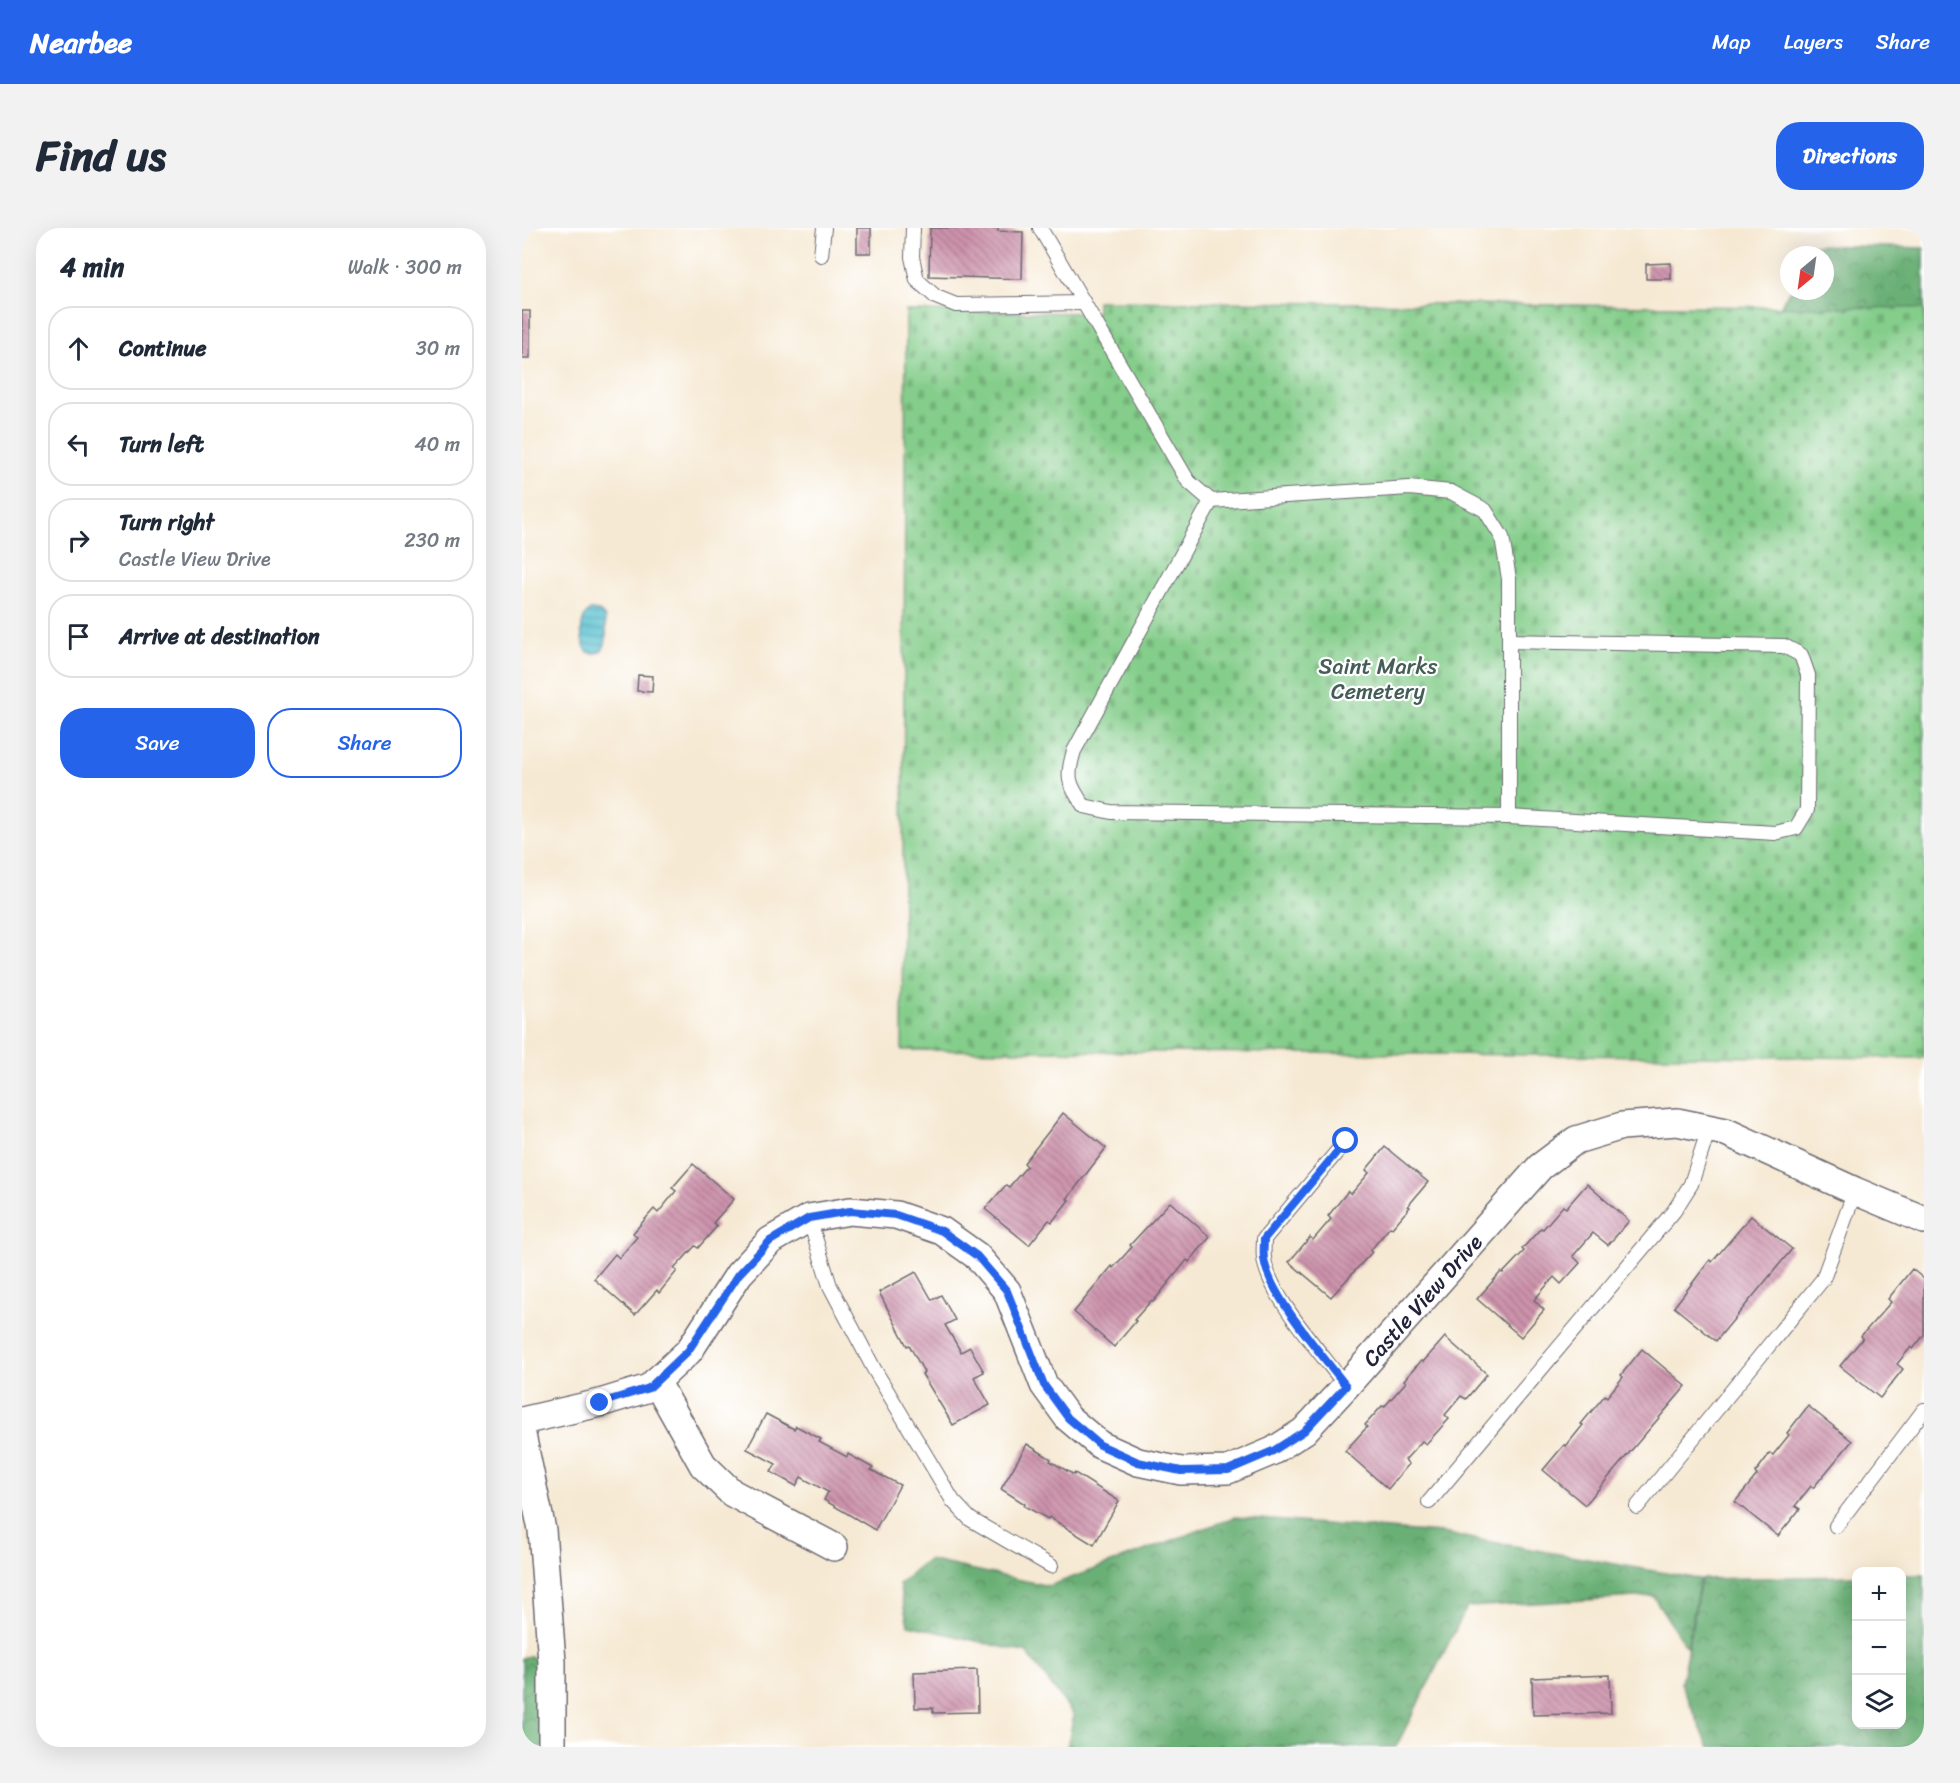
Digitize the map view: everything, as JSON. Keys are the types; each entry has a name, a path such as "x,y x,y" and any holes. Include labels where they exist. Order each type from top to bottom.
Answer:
{"street":[{"name":"Castle View Drive","path":"522,1420 600,1403 649,1388 688,1351 739,1274 770,1241 809,1218 850,1211 896,1215 942,1231 977,1256 1007,1291 1044,1385 1068,1418 1100,1445 1138,1462 1181,1471 1228,1470 1273,1451 1304,1431 1540,1167 1576,1140 1622,1126 1677,1122 1709,1128 1726,1132 1924,1220"},
{"path":"656,1381 704,1465 732,1493 834,1547"},
{"path":"522,1435 542,1530 552,1662 552,1747"}],"lane":[{"path":"821,255 824,228"},
{"path":"913,228 912,257 917,280 936,297 956,304 1084,303"},
{"path":"1040,228 1188,481 1210,501 1409,488 1451,492 1485,510 1502,537 1509,579 1509,817"},
{"path":"1210,501 1074,751 1069,770 1070,779 1072,789 1084,806 1111,812 1509,817 1775,833 1796,828 1807,810 1808,675 1801,655 1784,646 1509,641"},
{"path":"1429,1502 1674,1211 1691,1184 1709,1128"},
{"path":"1346,1141 1264,1239 1264,1259 1270,1280 1286,1308 1346,1386"},
{"path":"1637,1507 1823,1280 1855,1191"},
{"path":"809,1218 830,1286 874,1369 953,1501 970,1519 1052,1566"},
{"path":"1836,1526 1924,1410"}],"green space":[{"path":"1814,245 1924,248 1924,374 1770,325 1784,300 1834,300 1834,246"},
{"name":"Saint Marks Cemetery","path":"1097,301 1924,308 1924,1058 902,1050 906,311 1097,313"},
{"path":"1235,1517 1441,1533 1700,1579 1687,1648 1653,1596 1467,1607 1396,1747 1067,1747 1074,1715 1027,1653 908,1625 899,1584 928,1560 1049,1586"},
{"path":"1906,1575 1924,1575 1924,1747 1709,1747 1681,1683 1701,1579 1852,1576 1852,1729 1906,1729"},
{"path":"529,1656 547,1663 547,1747 522,1747 522,1658"}],"water":[{"path":"590,610 599,611 605,617 606,642 604,648 595,653 588,652 582,637 582,624"}],"building":[{"path":"857,228 871,228 871,253 857,253"},
{"path":"930,228 998,228 998,231 1023,232 1022,279 929,276"},
{"path":"1671,263 1671,279 1646,279 1646,264"},
{"path":"522,311 530,311 530,358 522,358"},
{"path":"638,675 653,676 652,692 637,691"},
{"path":"1063,1113 1106,1148 1052,1222 1049,1220 1029,1245 985,1209 1027,1166 1024,1163"},
{"path":"1385,1147 1428,1182 1408,1206 1410,1207 1392,1228 1390,1227 1370,1251 1372,1252 1331,1297 1289,1262 1310,1237 1313,1240 1331,1219 1328,1216 1348,1191 1351,1194 1369,1173 1366,1170"},
{"path":"693,1164 734,1199 713,1223 717,1226 698,1248 695,1246 674,1269 677,1271 659,1293 657,1290 635,1315 594,1279 615,1254 619,1258 637,1237 633,1233 654,1209 658,1213 676,1191 672,1188"},
{"path":"1587,1184 1629,1221 1608,1245 1593,1233 1573,1256 1580,1263 1561,1284 1554,1277 1534,1300 1544,1310 1521,1337 1477,1299 1524,1251 1522,1249 1541,1228 1543,1229 1563,1206 1566,1208"},
{"path":"1170,1202 1210,1237 1189,1262 1187,1260 1153,1302 1151,1301 1134,1320 1136,1321 1114,1347 1074,1312 1112,1266 1113,1268 1132,1247 1130,1245"},
{"path":"1751,1216 1792,1249 1716,1341 1674,1307 1710,1260 1712,1262"},
{"path":"1912,1269 1924,1279 1924,1335 1897,1364 1903,1369 1880,1398 1840,1366 1863,1338 1861,1336 1891,1302 1888,1299"},
{"path":"916,1272 932,1300 941,1295 955,1320 945,1325 961,1352 970,1347 984,1372 974,1377 990,1405 953,1425 922,1374 924,1372 909,1345 907,1346 879,1292"},
{"path":"1445,1337 1487,1374 1466,1399 1461,1396 1445,1415 1449,1419 1426,1444 1422,1441 1405,1460 1409,1464 1388,1489 1345,1451 1367,1427 1365,1425 1406,1382 1404,1380"},
{"path":"1642,1349 1686,1386 1585,1505 1543,1470 1564,1445 1566,1446 1605,1395 1607,1397"},
{"path":"1808,1406 1852,1441 1795,1506 1800,1509 1778,1536 1735,1502 1757,1475 1755,1473 1770,1453 1773,1455 1789,1435 1787,1433"},
{"path":"766,1414 794,1429 796,1426 821,1439 819,1442 847,1457 848,1454 873,1468 871,1470 900,1485 875,1530 824,1500 828,1492 801,1477 796,1486 771,1472 776,1464 747,1449"},
{"path":"1027,1444 1051,1459 1050,1461 1074,1475 1075,1473 1119,1501 1094,1545 1049,1517 1048,1519 1024,1506 1025,1504 1001,1489"},
{"path":"977,1670 978,1712 933,1713 933,1708 915,1708 914,1672"},
{"path":"1610,1675 1611,1713 1533,1715 1532,1678"}],"route":[{"path":"600,1403 649,1388 688,1351 739,1274 770,1241 809,1218 850,1211 896,1215 942,1231 977,1256 1007,1291 1044,1385 1068,1418 1100,1445 1138,1462 1181,1471 1228,1470 1273,1451 1304,1431 1346,1386 1286,1308 1270,1280 1264,1259 1264,1239 1346,1141"}]}
